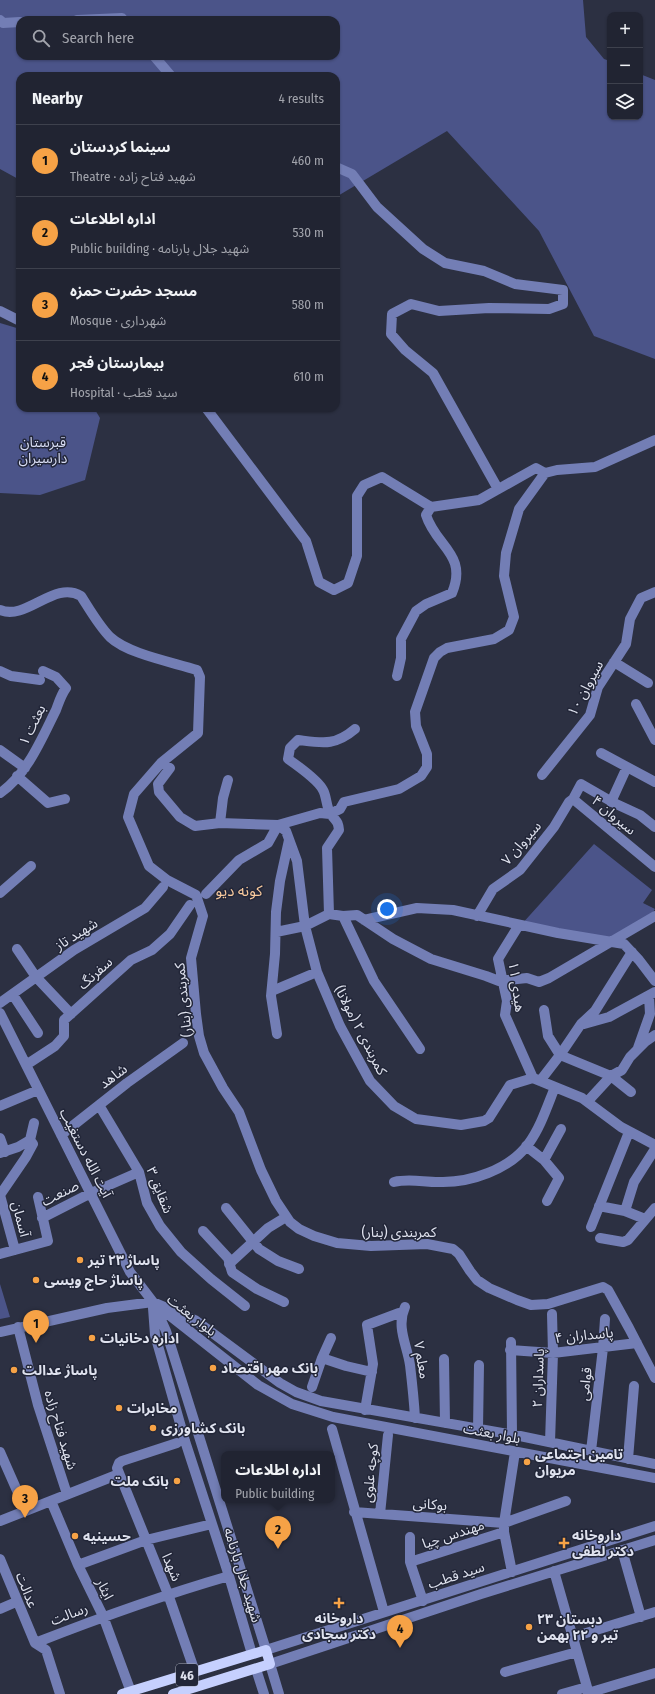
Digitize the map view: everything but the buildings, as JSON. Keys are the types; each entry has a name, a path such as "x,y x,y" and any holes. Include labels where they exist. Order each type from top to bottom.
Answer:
{"main road":[{"path":"266,1650 270,1664 256,1669 252,1654 266,1650"},
{"name":"46","path":"126,1693 252,1654"},
{"name":"46","path":"174,1694 256,1669"}],"street":[{"path":"0,20 3,23 16,22"},
{"path":"157,60 167,72"},
{"path":"340,169 352,174 377,207 423,249 445,262 484,271 515,284 563,290 563,304 549,309 489,308 439,311 411,304 392,314 391,334 405,350 433,373 498,489"},
{"path":"0,311 16,319"},
{"path":"209,412 306,541 319,582 334,590 348,583 357,556 357,496 364,484 382,477 432,507 479,500 536,468 545,473"},
{"path":"166,765 158,784 158,792 180,817 195,826 220,823 278,825 320,813 330,814 340,808 344,802 399,789 420,776 427,767 427,754 416,726 416,712 434,658 447,648 494,639 509,630 514,617 504,576 506,553 519,509 545,473 558,470 596,467 655,440"},
{"path":"397,676 401,658 401,638 416,610 452,593 457,582 456,563 429,525 426,515 432,507"},
{"name":"کمربندی (بنار)","path":"0,610 7,613 30,606 54,595 65,592 74,592 81,596 110,636 121,645 197,670 200,677 198,733 134,794 128,817 149,866 168,880 196,895 203,916 191,958 200,1036 204,1053 223,1088 239,1112 261,1170 276,1201 286,1217 294,1226 337,1243 371,1246 427,1244 453,1249 459,1254 477,1280 517,1300 531,1305 548,1304 603,1287 608,1290 655,1378"},
{"name":"سیروان ۱۰","path":"542,775 590,715 598,687 626,644 630,619 641,598 655,592"},
{"path":"614,662 648,683"},
{"name":"بعثت ۱","path":"0,671 11,676 56,677 66,688 61,694 58,706 28,764 0,793"},
{"path":"636,704 655,740"},
{"path":"329,914 327,848 339,830 337,820 330,814 323,790 313,779 288,759 290,748 298,740 326,743 345,738 355,729"},
{"path":"0,750 25,768"},
{"path":"601,753 655,782"},
{"path":"627,767 611,802 640,815 655,827"},
{"path":"17,776 48,803 64,799"},
{"path":"220,823 223,798 228,780"},
{"name":"سیروان ۷","path":"477,916 493,889 520,870 554,827 569,802 573,799 581,784 611,802"},
{"name":"سیروان ۴","path":"573,799 654,866"},
{"path":"206,894 239,860 268,843 278,825"},
{"name":"کمربندی ۲ (مولانا)","path":"278,825 286,831 296,861 305,926 317,972 340,1026 370,1081 385,1098 407,1116 424,1121 454,1125 484,1121 493,1114 510,1085 537,1079"},
{"path":"277,1034 271,996 276,912 280,881 289,840"},
{"path":"0,893 31,866"},
{"name":"شهید تاز","path":"0,1002 74,950 145,908 163,887"},
{"name":"سفرنگ","path":"26,1065 55,1046 64,1036 64,1020 131,960 152,950 170,934 190,905"},
{"path":"364,920 417,908 453,910 519,925 624,944 655,981"},
{"path":"276,932 305,926 329,914 343,916 356,915 393,940 431,959 503,982 527,978 539,982 549,978 655,918"},
{"path":"343,916 374,980 420,1048"},
{"name":"هیدی ۱۱","path":"519,925 498,958 507,1001 505,1015 537,1079"},
{"path":"17,949 36,977 72,1014"},
{"path":"632,952 595,1011 581,1024 560,1055 537,1079 588,1101 629,1132 655,1145"},
{"path":"272,991 317,972"},
{"path":"581,1024 609,1017 652,994"},
{"path":"638,1049 650,1014 652,994"},
{"path":"12,995 38,1033"},
{"path":"544,1010 548,1036 560,1055 611,1076 631,1092"},
{"name":"آیت الله دستغیب","path":"0,1013 5,1034 26,1065 130,1272 152,1302"},
{"path":"588,1101 611,1076 622,1070 630,1057 638,1049 655,1035"},
{"name":"شاهد","path":"61,1135 95,1109 99,1104 183,1043"},
{"path":"394,1182 409,1179 443,1182 473,1179 505,1166 522,1153 538,1128 555,1087"},
{"path":"0,1106 38,1090"},
{"name":"شقایق ۳","path":"99,1104 139,1172 149,1207 164,1231 181,1252 244,1306"},
{"path":"1,1190 26,1158 33,1144 30,1140 34,1123"},
{"path":"544,1160 561,1129"},
{"path":"591,1227 629,1132"},
{"path":"0,1138 2,1152 18,1147 30,1140"},
{"path":"526,1146 544,1160 559,1178 547,1201"},
{"path":"625,1211 634,1182 652,1161 655,1149"},
{"name":"صنعت","path":"42,1218 91,1193 139,1172"},
{"name":"آسمان","path":"1,1190 14,1250"},
{"path":"0,1254 48,1242 38,1198"},
{"path":"600,1206 625,1211 645,1219"},
{"path":"226,1208 259,1249 278,1261 299,1269"},
{"path":"600,1238 623,1242 628,1240 655,1208"},
{"path":"229,1264 268,1228 286,1217"},
{"path":"203,1231 228,1258 232,1272 257,1289 284,1302"},
{"path":"0,1332 106,1308 152,1302"},
{"name":"بلوار بعثت","path":"152,1302 195,1320 274,1379 296,1392 321,1401 365,1410 512,1434 655,1464"},
{"name":"بلوار بعثت","path":"152,1302 253,1381 292,1404 333,1416 655,1478"},
{"name":"شهید جلال بارنامه","path":"152,1302 156,1339 185,1441 229,1576 252,1654"},
{"name":"شهید جلال بارنامه","path":"152,1302 166,1331 266,1650"},
{"name":"معلم ۷","path":"372,1372 373,1360 366,1324 404,1310 402,1326 410,1363 415,1418"},
{"name":"پاسداران ۲","path":"550,1442 553,1353 552,1314"},
{"name":"قوامی","path":"591,1451 603,1348 604,1319"},
{"name":"شهید فتاح زاده","path":"18,1327 38,1405 67,1494"},
{"path":"312,1387 331,1338"},
{"name":"پاسداران ۴","path":"512,1434 510,1346 553,1353 637,1344"},
{"path":"322,1358 346,1366 372,1372 365,1410"},
{"path":"444,1359 445,1423"},
{"path":"478,1429 479,1365"},
{"path":"628,1459 634,1386"},
{"path":"332,1429 354,1512 384,1612"},
{"name":"کوچه علوی","path":"380,1514 388,1435"},
{"path":"0,1521 119,1474 118,1465 122,1461 178,1443"},
{"path":"0,1452 26,1511"},
{"path":"512,1572 504,1528 515,1452"},
{"name":"شهدا","path":"119,1474 168,1594 195,1672"},
{"name":"ایثار","path":"51,1501 78,1565 103,1616 126,1693"},
{"name":"مهندس چیا","path":"410,1562 504,1528 566,1501"},
{"name":"بوکانی","path":"354,1512 504,1528"},
{"path":"78,1565 146,1540 212,1524"},
{"name":"سید قطب","path":"266,1650 655,1526"},
{"path":"410,1537 410,1562 423,1601"},
{"name":"سید قطب","path":"270,1664 554,1571 655,1540"},
{"path":"622,1550 642,1617"},
{"name":"عدالت","path":"0,1559 3,1575 35,1643 46,1650 60,1694"},
{"path":"554,1571 588,1691"},
{"name":"رسالت","path":"35,1643 103,1616 168,1594 229,1576"},
{"path":"0,1609 16,1602"},
{"path":"573,1637 655,1612"},
{"path":"505,1672 577,1652"},
{"path":"270,1664 279,1694"},
{"path":"256,1669 264,1694"},
{"path":"562,1694 588,1691 655,1673"}],"green space":[{"path":"0,0 583,0 586,37 604,59 607,60 607,120 643,120 643,75 655,80 655,359 594,336 539,231 447,131 340,195 340,72 16,72 16,178 0,169"},
{"name":"قبرستان دارسیران","path":"0,323 16,328 16,412 96,412 100,418 85,480 40,495 0,493"},
{"path":"594,844 652,890 643,903 655,909 650,917 607,941 521,925"},
{"path":"0,1284 10,1317 0,1319"}],"place":[{"name":"پاساژ ۲۳ تیر","path":"80,1260"},
{"name":"پاساژ حاج ویسی","path":"36,1280"},
{"name":"اداره دخانیات","path":"92,1338"},
{"name":"سینما کردستان","path":"36,1343"},
{"name":"بانک مهر اقتصاد","path":"213,1368"},
{"name":"پاساژ عدالت","path":"14,1370"},
{"name":"مخابرات","path":"119,1408"},
{"name":"بانک کشاورزی","path":"153,1428"},
{"name":"تامین اجتماعی مریوان","path":"527,1462"},
{"name":"بانک ملت","path":"177,1481"},
{"name":"مسجد حضرت حمزه","path":"25,1518"},
{"name":"حسینیه","path":"75,1536"},
{"name":"داروخانه دکتر لطفی","path":"564,1543"},
{"name":"اداره اطلاعات","path":"278,1549"},
{"name":"داروخانه دکتر سجادی","path":"339,1603"},
{"name":"دبستان ٢٣ تیر و ۲۲ بهمن","path":"529,1627"},
{"name":"بیمارستان فجر","path":"400,1648"}],"district":[{"name":"کونه دیو","path":"239,891"}]}
